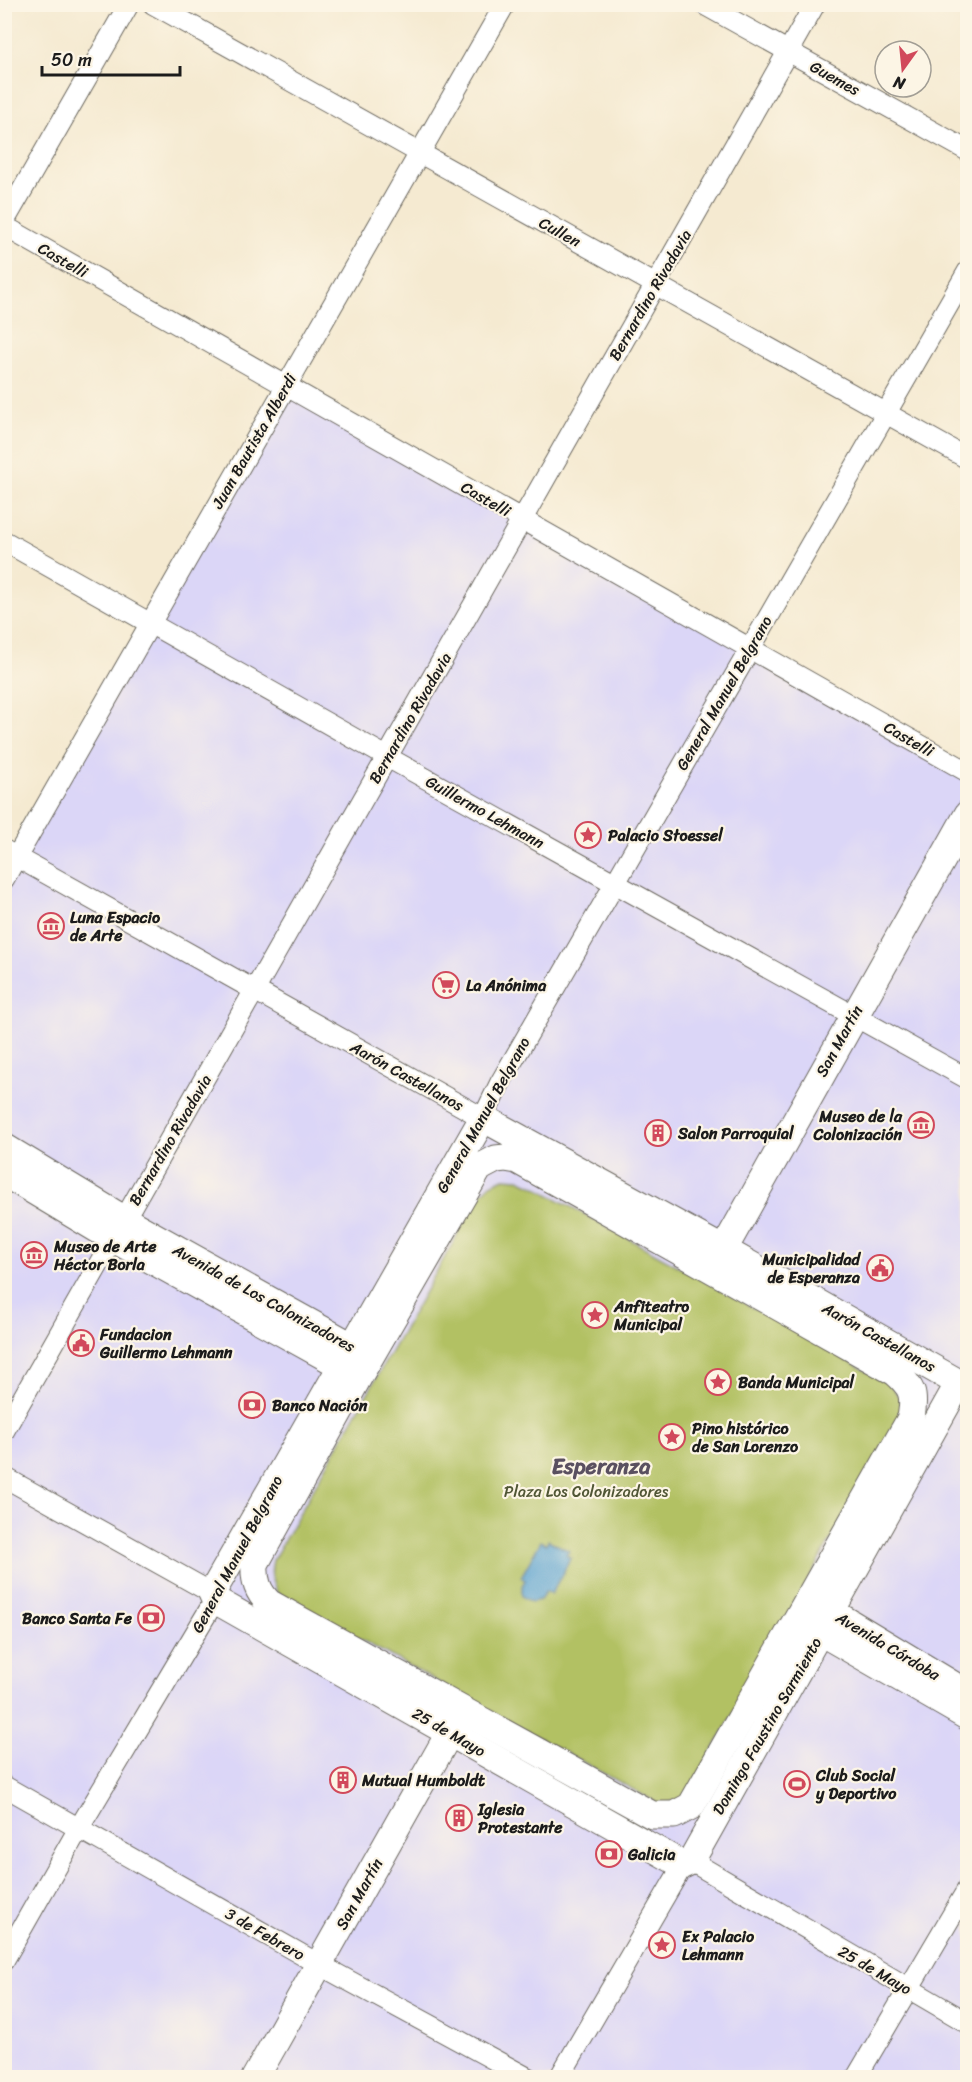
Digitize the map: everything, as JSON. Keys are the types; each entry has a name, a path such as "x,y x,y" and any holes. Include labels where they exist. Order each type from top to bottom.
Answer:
{"main road":[{"name":"San Martín","path":"718,1259 968,814"},
{"name":"Aarón Castellanos","path":"483,1118 718,1259 895,1372 912,1391 911,1418"},
{"name":"General Manuel Belgrano","path":"254,1575 255,1564 355,1361 483,1118"},
{"name":"Avenida de Los Colonizadores","path":"4,1147 119,1229"},
{"name":"General Manuel Belgrano","path":"214,1596 355,1361 479,1168 496,1159 517,1160"},
{"name":"Aarón Castellanos","path":"517,1160 965,1379"},
{"name":"Avenida de Los Colonizadores","path":"4,1173 119,1229 355,1361"},
{"name":"Domingo Faustino Sarmiento","path":"687,1863 965,1379"},
{"name":"Domingo Faustino Sarmiento","path":"652,1815 674,1815 691,1806 911,1418"},
{"name":"25 de Mayo","path":"254,1575 257,1587 269,1604 687,1863"},
{"name":"25 de Mayo","path":"214,1596 455,1721 652,1815"},
{"name":"Avenida Córdoba","path":"802,1608 968,1694"},
{"name":"Avenida Córdoba","path":"826,1622 968,1717"},
{"name":"San Martín","path":"255,2078 455,1721"}],"street":[{"path":"4,224 129,4"},
{"name":"Cullen","path":"153,4 968,459"},
{"name":"Juan Bautista Alberdi","path":"4,879 11,854 150,623 505,4"},
{"name":"Guemes","path":"703,4 968,151"},
{"name":"Bernardino Rivadavia","path":"4,1431 815,4"},
{"name":"Castelli","path":"4,224 968,772"},
{"name":"General Manuel Belgrano","path":"483,1118 500,1083 968,271"},
{"name":"Guillermo Lehmann","path":"4,541 387,757 968,1079"},
{"name":"Aarón Castellanos","path":"11,854 483,1118"},
{"name":"25 de Mayo","path":"4,1477 214,1596"},
{"name":"General Manuel Belgrano","path":"4,1960 214,1596"},
{"name":"3 de Febrero","path":"4,1786 320,1965 528,2078"},
{"name":"25 de Mayo","path":"687,1863 968,2023"},
{"name":"Domingo Faustino Sarmiento","path":"559,2078 687,1863"},
{"path":"856,2078 968,1888"}],"shaded area":[{"path":"286,386 967,773 967,2077 5,2077 4,850 17,857"}],"green space":[{"name":"Plaza Los Colonizadores","path":"504,1178 519,1179 532,1185 888,1383 900,1401 901,1414 687,1797 661,1805 278,1594 273,1582 271,1574 273,1560 480,1195 491,1184"}],"water":[{"path":"548,1540 569,1551 566,1555 571,1558 551,1594 546,1591 540,1600 531,1602 522,1596 522,1586 525,1580 521,1577 541,1541 546,1544"}],"place":[{"name":"Palacio Stoessel","path":"588,835"},
{"name":"Luna Espacio de Arte","path":"51,926"},
{"name":"La Anónima","path":"446,985"},
{"name":"Museo de la Colonización","path":"921,1125"},
{"name":"Salon Parroquial","path":"658,1133"},
{"name":"Museo de Arte Héctor Borla","path":"34,1255"},
{"name":"Municipalidad de Esperanza","path":"880,1268"},
{"name":"Anfiteatro Municipal","path":"595,1315"},
{"name":"Fundacion Guillermo Lehmann","path":"81,1343"},
{"name":"Banda Municipal","path":"718,1382"},
{"name":"Banco Nación","path":"252,1405"},
{"name":"Pino histórico de San Lorenzo","path":"672,1437"},
{"name":"Banco Santa Fe","path":"151,1618"},
{"name":"Mutual Humboldt","path":"343,1780"},
{"name":"Club Social y Deportivo","path":"797,1784"},
{"name":"Iglesia Protestante","path":"459,1818"},
{"name":"Galicia","path":"609,1854"},
{"name":"Ex Palacio Lehmann","path":"662,1945"}],"district":[{"name":"Esperanza","path":"601,1466"}]}
